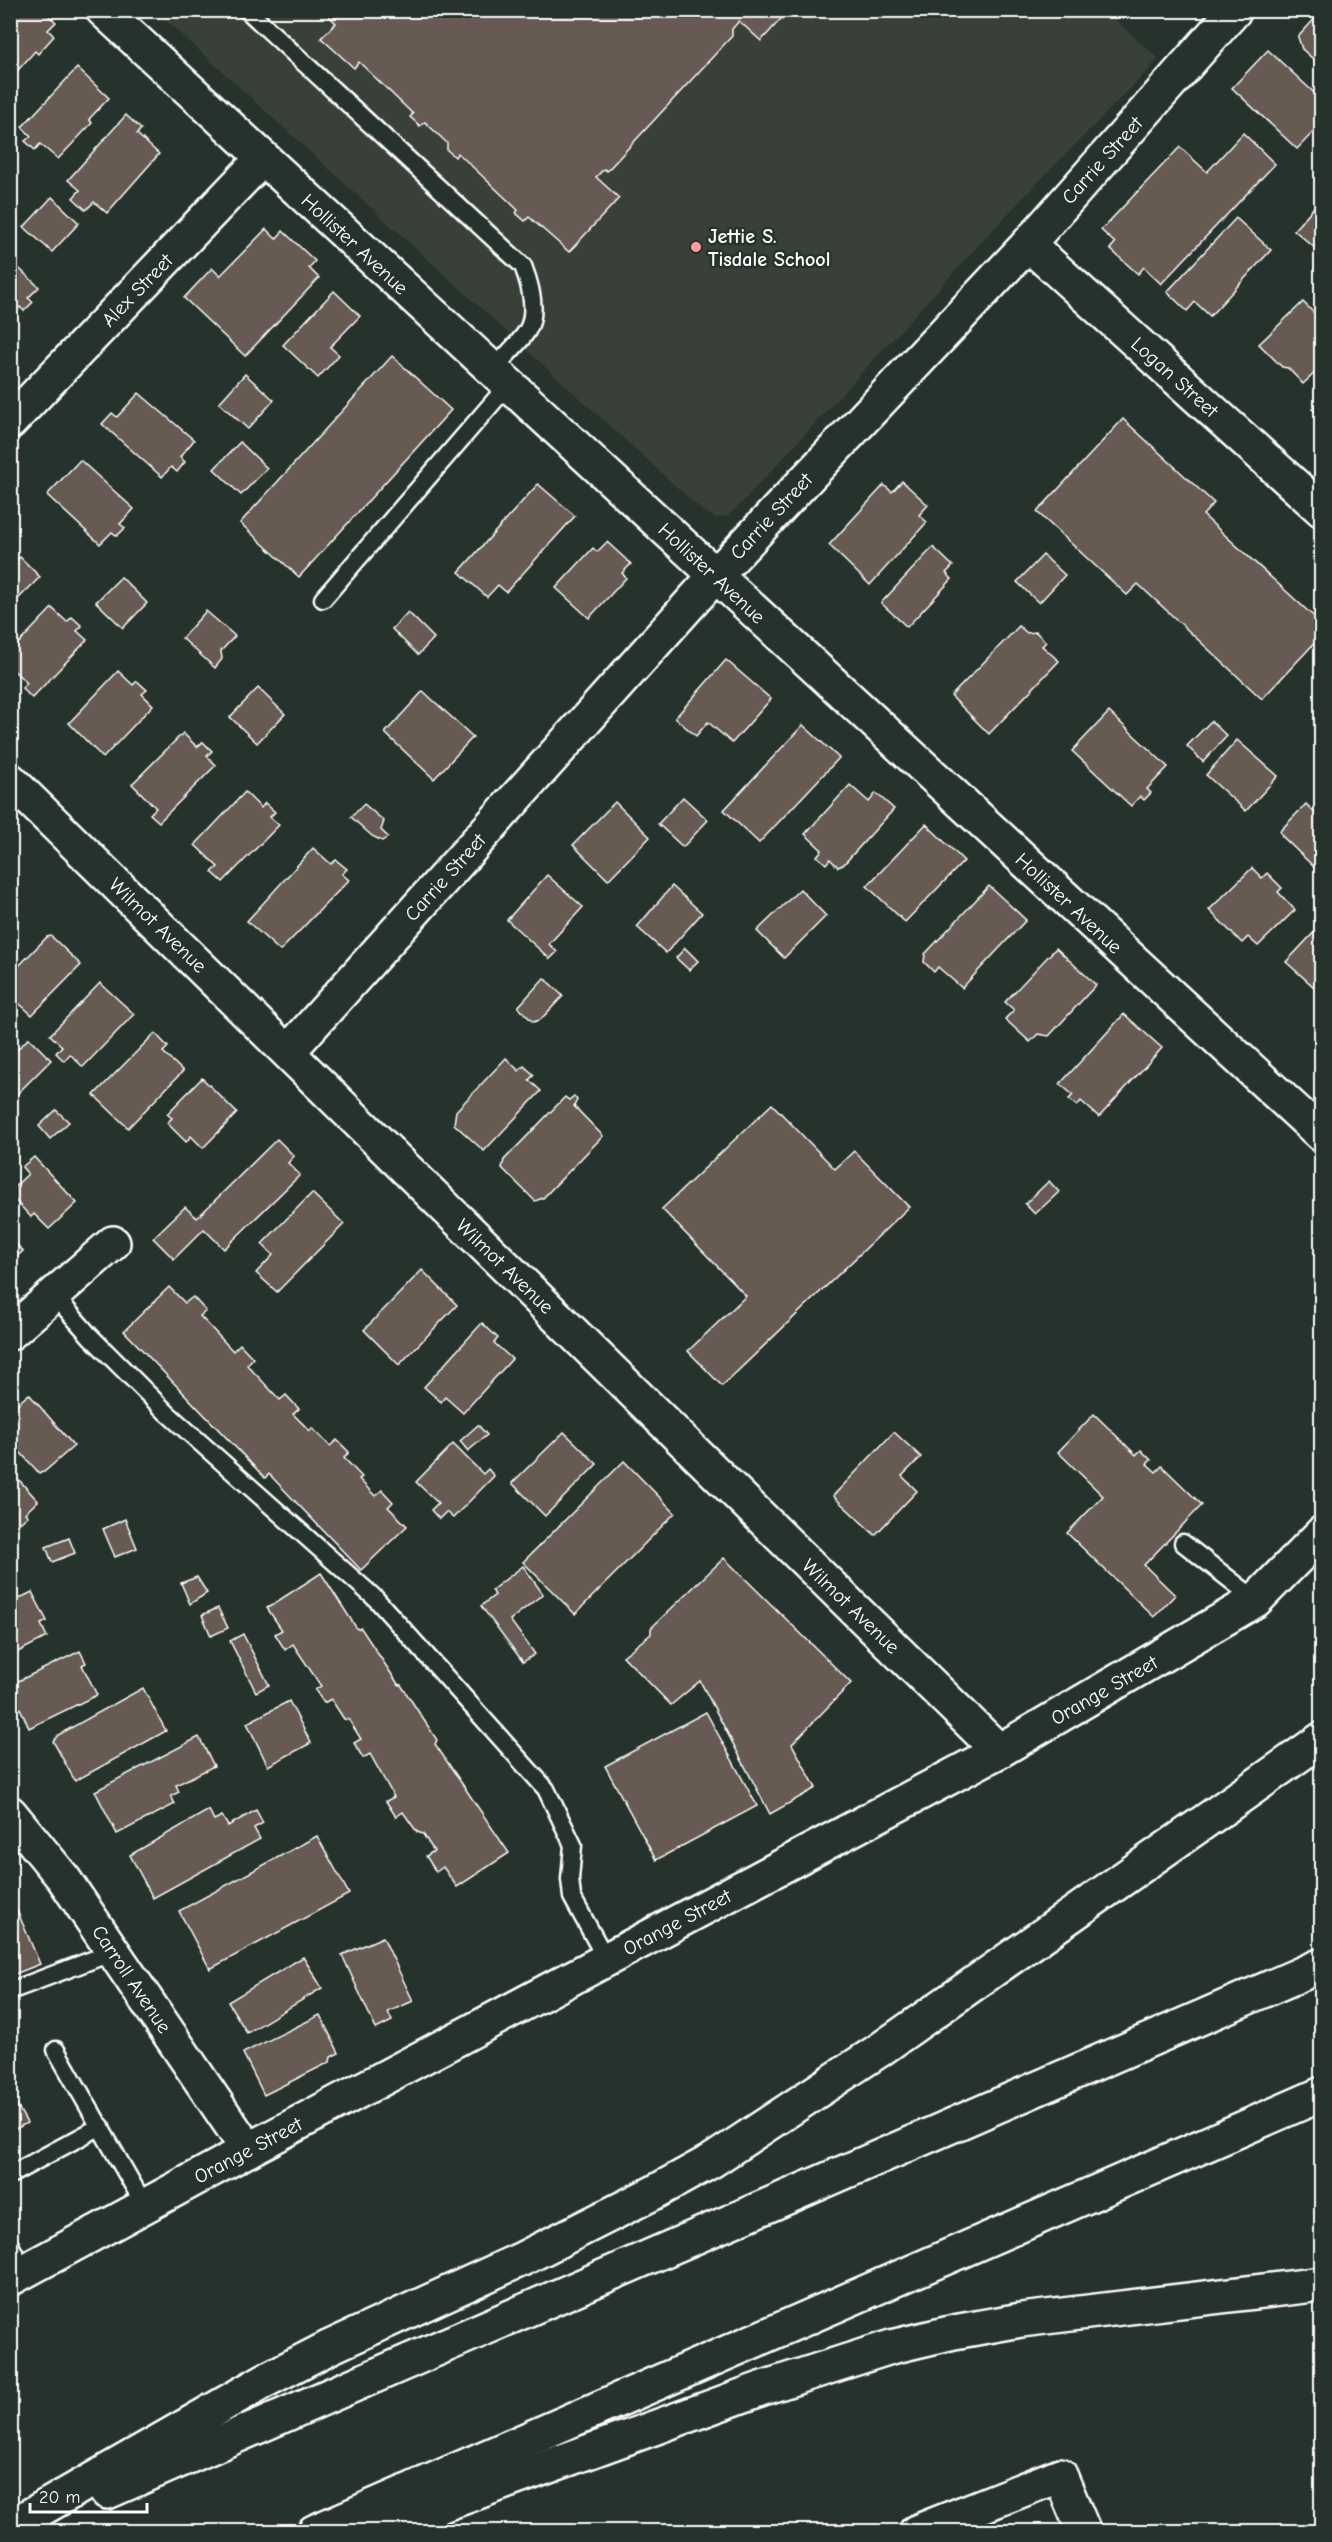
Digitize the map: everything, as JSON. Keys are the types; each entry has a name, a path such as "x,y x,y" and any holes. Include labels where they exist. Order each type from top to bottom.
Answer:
{"main road":[{"name":"Hollister Avenue","path":"104,10 1322,1135"},
{"name":"Carrie Street","path":"288,1052 715,576 1028,244 1235,10"},
{"name":"Alex Street","path":"10,422 263,158"},
{"name":"Logan Street","path":"1028,244 1322,510"},
{"name":"Wilmot Avenue","path":"10,780 999,1751"},
{"path":"10,1333 113,1243"},
{"name":"Orange Street","path":"15,2265 145,2206 999,1751 1256,1600 1322,1533"},
{"path":"10,2527 264,2381 330,2347 522,2259 656,2192 713,2160 771,2124 897,2038 1322,1740"},
{"name":"Carroll Avenue","path":"10,1813 64,1879 248,2150"},
{"path":"16,2532 1322,1965"},
{"path":"314,2532 1322,2094"},
{"path":"368,2532 766,2387 891,2347 954,2332 1021,2320 1322,2284"},
{"path":"916,2532 1060,2475 1084,2532"}],"lane":[{"path":"247,10 523,266 530,286 531,312 528,330 500,378 323,599"},
{"path":"54,1295 90,1336 167,1413 376,1599 546,1789 573,1845 570,1879 572,1897 606,1959"},
{"path":"1183,1543 1256,1600"},
{"path":"10,1991 113,1952"},
{"path":"56,2050 145,2206"},
{"path":"10,2175 100,2126"}],"shaded area":[{"name":"Jettie S. Tisdale School","path":"156,11 1105,11 1159,59 1016,205 739,506 728,516 716,518 704,512"}],"building":[{"path":"10,10 42,10 56,22 48,30 54,36 38,54 35,51 10,79"},
{"path":"323,10 789,10 761,41 739,21 732,29 732,36 607,171 604,169 596,177 619,198 569,252 529,217 525,221 516,213 518,210 458,153 455,157 447,150 447,143 425,122 420,126 410,117 413,114 359,62 354,68 321,38 336,23"},
{"path":"1319,14 1322,15 1322,67 1302,49 1298,37"},
{"path":"1268,50 1322,100 1322,123 1297,149 1232,88"},
{"path":"77,68 109,98 89,119 92,123 58,159 40,144 35,150 25,141 31,136 22,127"},
{"path":"126,115 141,129 137,134 159,154 107,213 94,202 86,210 73,198 80,190 68,180"},
{"path":"1243,133 1275,164 1161,284 1144,267 1138,274 1110,249 1115,243 1101,230 1180,147 1207,172"},
{"path":"1322,192 1322,242 1315,248 1294,230 1321,199 1318,196"},
{"path":"52,197 79,223 52,252 24,227"},
{"path":"1236,218 1271,250 1210,316 1195,302 1187,311 1167,292"},
{"path":"266,229 276,239 283,231 315,261 309,268 319,278 245,356 184,298 212,268 220,276"},
{"path":"10,260 39,287 28,298 33,302 24,311 20,307 10,317"},
{"path":"334,291 360,316 330,347 339,355 318,378 283,345"},
{"path":"1303,302 1322,321 1322,366 1303,384 1259,344"},
{"path":"392,356 451,410 299,577 240,523"},
{"path":"245,374 274,400 248,429 219,403"},
{"path":"139,393 194,440 180,457 185,462 177,472 171,467 162,477 102,424 112,413 117,417"},
{"path":"1322,400 1322,418 1312,409"},
{"path":"1123,419 1214,503 1203,515 1322,624 1322,635 1262,699 1138,584 1127,595 1037,512"},
{"path":"240,442 267,468 241,495 214,469"},
{"path":"80,460 134,509 120,524 125,528 117,536 112,532 100,544 47,495"},
{"path":"902,481 928,505 919,515 927,522 870,585 829,545 884,485 892,492"},
{"path":"538,484 575,516 506,592 498,585 487,597 459,572"},
{"path":"607,542 631,564 622,573 626,578 589,618 556,588 593,548 597,552"},
{"path":"933,547 953,566 946,573 952,579 907,627 881,603"},
{"path":"1043,555 1065,575 1039,603 1017,582"},
{"path":"20,557 40,577 10,607 10,566"},
{"path":"121,577 147,603 123,628 96,602"},
{"path":"52,608 67,622 72,617 82,626 77,631 87,640 32,698 22,688 27,683 10,667 10,652"},
{"path":"206,611 235,636 221,651 222,659 215,668 182,638"},
{"path":"408,612 434,638 418,655 392,629"},
{"path":"1019,626 1027,633 1036,632 1046,642 1042,646 1059,661 989,734 951,696"},
{"path":"726,660 771,699 732,743 708,722 696,736 675,718"},
{"path":"118,671 133,685 137,681 147,690 142,694 153,705 103,758 69,723"},
{"path":"258,688 285,714 257,743 230,717"},
{"path":"423,691 473,737 434,779 385,733"},
{"path":"1109,712 1168,767 1147,789 1151,793 1144,800 1140,796 1131,806 1072,751"},
{"path":"1211,721 1227,736 1203,762 1187,746"},
{"path":"803,725 839,758 759,843 724,810"},
{"path":"183,733 197,747 203,742 212,751 207,756 216,765 159,822 150,814 156,808 132,784"},
{"path":"1237,740 1278,776 1246,811 1206,775"},
{"path":"850,785 869,802 876,793 894,809 843,865 838,867 830,859 826,864 817,856 822,850 805,834"},
{"path":"245,792 261,808 265,803 275,812 270,817 279,825 223,882 212,872 218,867 195,845"},
{"path":"683,797 708,820 683,847 658,824"},
{"path":"615,802 650,837 608,880 573,845"},
{"path":"364,804 384,821 381,830 388,837 382,841 372,836 351,817"},
{"path":"1306,804 1322,819 1322,859 1314,867 1282,836 1280,831"},
{"path":"926,824 964,861 905,922 867,886"},
{"path":"313,848 331,864 336,860 347,869 342,874 349,880 280,951 247,921"},
{"path":"1252,868 1262,878 1267,873 1282,888 1278,892 1295,910 1258,946 1248,937 1242,943 1209,910"},
{"path":"547,875 583,907 549,944 557,952 550,959 507,920"},
{"path":"672,886 702,913 666,953 637,927"},
{"path":"989,886 1026,920 962,988 938,967 934,972 924,962 925,954"},
{"path":"800,889 826,916 784,958 757,931"},
{"path":"1322,924 1322,994 1286,962"},
{"path":"51,936 81,965 32,1015 10,995 10,975 47,937"},
{"path":"685,948 698,961 689,970 676,958"},
{"path":"1056,948 1096,985 1049,1036 1038,1034 1030,1042 1005,1019 1014,1010 1005,1002"},
{"path":"544,978 563,996 540,1020 533,1022 518,1007"},
{"path":"100,983 134,1014 83,1067 70,1054 64,1061 56,1053 62,1046 50,1035"},
{"path":"1124,1014 1162,1048 1099,1117 1081,1101 1077,1106 1069,1099 1073,1095 1060,1084"},
{"path":"155,1033 168,1047 163,1052 183,1071 128,1128 94,1095"},
{"path":"29,1038 51,1060 14,1097 10,1094 10,1056"},
{"path":"506,1058 519,1071 524,1066 534,1075 529,1080 541,1091 484,1151 454,1124 456,1111"},
{"path":"202,1078 237,1113 203,1148 191,1136 186,1142 167,1123 172,1118 167,1114"},
{"path":"574,1096 577,1100 574,1106 603,1136 543,1198 535,1201 502,1168 504,1160 565,1097 569,1100"},
{"path":"772,1104 835,1169 854,1151 909,1207 722,1386 688,1351 746,1296 662,1209"},
{"path":"56,1110 69,1122 50,1139 39,1126"},
{"path":"277,1139 294,1156 288,1163 300,1175 224,1249 204,1229 174,1259 153,1238 185,1207 197,1218"},
{"path":"34,1157 77,1203 49,1229 34,1214 31,1217 10,1195 10,1191 28,1174 22,1167"},
{"path":"1049,1181 1059,1192 1035,1214 1025,1204"},
{"path":"312,1193 344,1224 277,1292 256,1273 273,1255 262,1244"},
{"path":"10,1238 23,1251 10,1263"},
{"path":"422,1270 457,1305 399,1365 364,1330"},
{"path":"169,1287 185,1303 193,1297 206,1311 200,1316 233,1351 240,1344 253,1358 247,1365 280,1400 286,1395 299,1409 293,1414 310,1431 312,1428 330,1446 337,1440 349,1452 344,1458 362,1477 359,1479 375,1496 382,1490 393,1502 388,1507 407,1526 361,1570 269,1474 265,1478 124,1331"},
{"path":"482,1323 498,1338 494,1343 512,1359 463,1413 445,1397 441,1402 424,1387"},
{"path":"29,1394 74,1446 44,1472 39,1473 10,1441 10,1410"},
{"path":"1094,1414 1136,1455 1141,1450 1151,1460 1147,1464 1156,1472 1162,1466 1202,1505 1144,1565 1175,1595 1154,1617 1067,1533 1103,1496 1058,1452"},
{"path":"478,1425 487,1435 468,1451 460,1441"},
{"path":"564,1432 597,1464 545,1516 512,1483"},
{"path":"894,1432 921,1457 902,1476 917,1491 875,1535 833,1496"},
{"path":"453,1444 483,1474 488,1469 494,1476 453,1518 446,1512 439,1519 431,1510 438,1503 416,1482"},
{"path":"624,1461 675,1513 575,1614 523,1562"},
{"path":"10,1470 38,1501 25,1513 28,1516 10,1531"},
{"path":"125,1519 137,1548 115,1557 103,1529"},
{"path":"69,1538 75,1553 52,1562 46,1547"},
{"path":"724,1558 851,1683 792,1744 816,1788 770,1814 700,1681 671,1705 623,1656 651,1634 651,1628"},
{"path":"523,1566 543,1594 510,1620 535,1654 523,1662 481,1606 495,1595 492,1590"},
{"path":"321,1573 357,1629 361,1628 398,1684 401,1685 437,1740 435,1744 509,1853 457,1887 443,1867 436,1872 426,1856 434,1851 423,1834 417,1832 403,1812 396,1817 386,1801 394,1797 370,1754 363,1758 354,1743 361,1739 349,1720 344,1719 331,1699 324,1703 315,1690 321,1686 293,1644 285,1650 275,1634 282,1630 267,1608"},
{"path":"197,1577 207,1593 190,1604 181,1583"},
{"path":"32,1592 47,1621 41,1624 47,1637 10,1656 10,1603"},
{"path":"218,1608 228,1628 211,1636 202,1615"},
{"path":"243,1634 269,1685 256,1692 230,1641"},
{"path":"80,1651 86,1663 82,1665 97,1695 29,1728 20,1708 13,1712 10,1708 10,1685"},
{"path":"143,1688 166,1731 75,1781 53,1741 58,1735"},
{"path":"289,1701 311,1743 268,1766 247,1723"},
{"path":"706,1712 757,1806 656,1860 605,1766"},
{"path":"199,1737 214,1766 176,1785 179,1792 171,1796 175,1804 117,1834 95,1791"},
{"path":"209,1810 214,1820 222,1816 228,1826 256,1810 263,1823 254,1828 260,1839 153,1898 130,1855"},
{"path":"317,1836 349,1894 210,1969 179,1911"},
{"path":"10,1894 40,1964 10,1976"},
{"path":"383,1937 413,2001 388,2012 392,2021 376,2029 342,1955"},
{"path":"303,1957 322,1988 247,2033 228,2002"},
{"path":"320,2015 339,2053 331,2057 330,2062 264,2095 243,2053"},
{"path":"10,2093 27,2123 10,2132"}],"place":[{"name":"Jettie S. Tisdale School","path":"696,247"}]}
